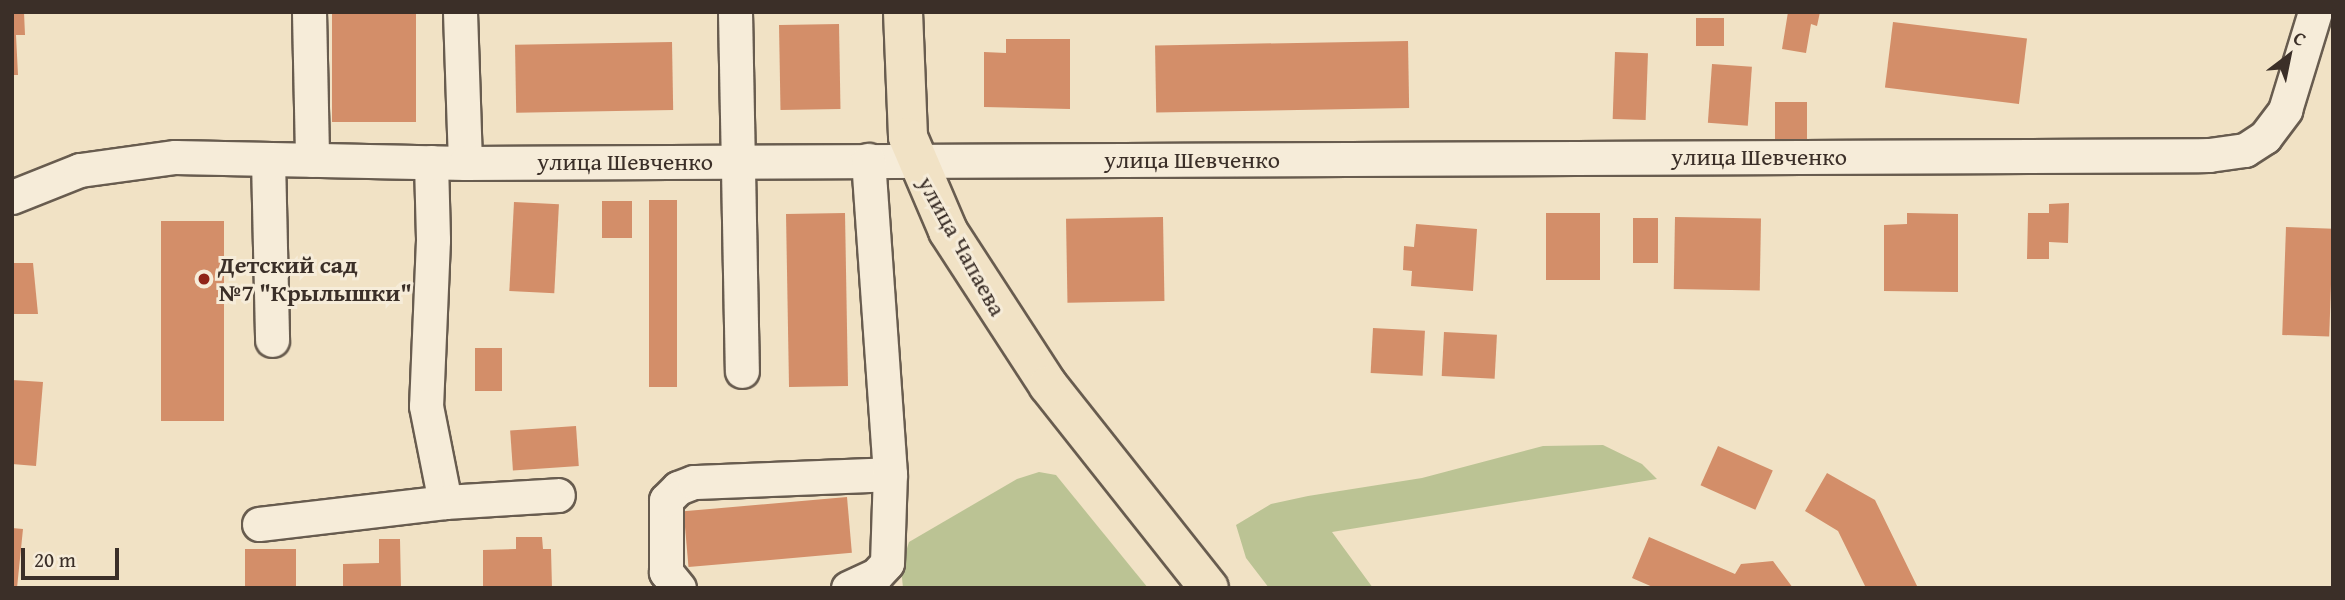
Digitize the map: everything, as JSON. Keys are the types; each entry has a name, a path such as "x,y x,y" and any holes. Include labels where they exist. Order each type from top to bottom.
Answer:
{"main road":[{"name":"улица Чапаева","path":"903,12 904,114 916,161 948,231 1048,385 1209,588"}],"street":[{"path":"309,12 312,160"},
{"path":"460,12 465,163"},
{"path":"735,12 742,371"},
{"name":"улица Шевченко","path":"12,197 80,170 175,157 465,163 2209,155 2245,150 2265,137 2285,110 2315,12"},
{"path":"268,159 272,340"},
{"path":"848,588 876,575 887,563 890,474 868,160"},
{"path":"431,162 433,240 426,407 445,502"},
{"path":"680,588 666,572 666,500 678,488 694,482 890,474"},
{"path":"259,524 445,502 558,495"}],"green space":[{"path":"1603,445 1642,464 1657,479 1332,532 1373,588 1269,588 1246,558 1236,525 1271,504 1422,478 1543,446"},
{"path":"1039,472 1056,475 1148,588 903,588 901,568 909,542 1017,479"}],"building":[{"path":"12,12 24,12 25,35 16,35 18,75 12,75"},
{"path":"332,12 416,12 416,122 332,122"},
{"path":"1788,12 1820,12 1817,26 1811,24 1806,53 1782,49"},
{"path":"1696,18 1724,18 1724,46 1696,46"},
{"path":"1893,22 2027,38 2019,104 1885,88"},
{"path":"839,24 840,109 780,110 779,25"},
{"path":"1006,39 1070,39 1070,109 984,107 984,52 1006,53"},
{"path":"1408,41 1409,108 1156,112 1155,45"},
{"path":"672,42 673,110 516,113 515,45"},
{"path":"1615,52 1648,53 1646,120 1613,119"},
{"path":"1712,64 1752,67 1748,126 1708,123"},
{"path":"1775,102 1807,102 1807,143 1775,143"},
{"path":"649,200 677,200 677,387 649,387"},
{"path":"602,201 632,201 632,238 602,238"},
{"path":"514,202 559,204 554,293 509,291"},
{"path":"2069,203 2068,243 2049,242 2049,259 2027,259 2028,213 2049,213 2049,204"},
{"path":"845,213 848,386 789,387 786,214"},
{"path":"1546,213 1600,213 1600,280 1546,280"},
{"path":"1907,213 1958,214 1958,292 1884,291 1884,225 1907,224"},
{"path":"1163,217 1164,301 1067,303 1066,219"},
{"path":"1675,217 1761,219 1760,290 1674,289"},
{"path":"1633,218 1658,218 1658,263 1633,263"},
{"path":"161,221 224,221 224,421 161,421"},
{"path":"1416,224 1477,229 1473,291 1411,286 1412,271 1403,270 1404,246 1414,247"},
{"path":"2286,227 2333,229 2329,337 2282,335"},
{"path":"12,263 33,263 38,314 12,314"},
{"path":"1373,328 1425,331 1423,376 1371,373"},
{"path":"1444,332 1497,335 1495,379 1442,376"},
{"path":"475,348 502,348 502,391 475,391"},
{"path":"12,380 43,382 36,466 12,464"},
{"path":"576,426 579,466 513,471 510,431"},
{"path":"1718,446 1773,470 1755,510 1701,485"},
{"path":"1827,473 1875,500 1918,588 1866,588 1838,531 1805,511"},
{"path":"847,497 852,553 689,567 684,511"},
{"path":"12,528 23,529 17,588 12,588"},
{"path":"516,537 542,537 543,549 551,549 552,588 483,588 483,550 516,549"},
{"path":"1649,537 1735,574 1741,564 1773,561 1793,588 1655,588 1632,578"},
{"path":"379,539 400,539 401,588 343,588 343,564 379,563"},
{"path":"245,549 296,549 296,588 245,588"}],"place":[{"name":"Детский сад №7 \"Крылышки\"","path":"204,279"}]}
